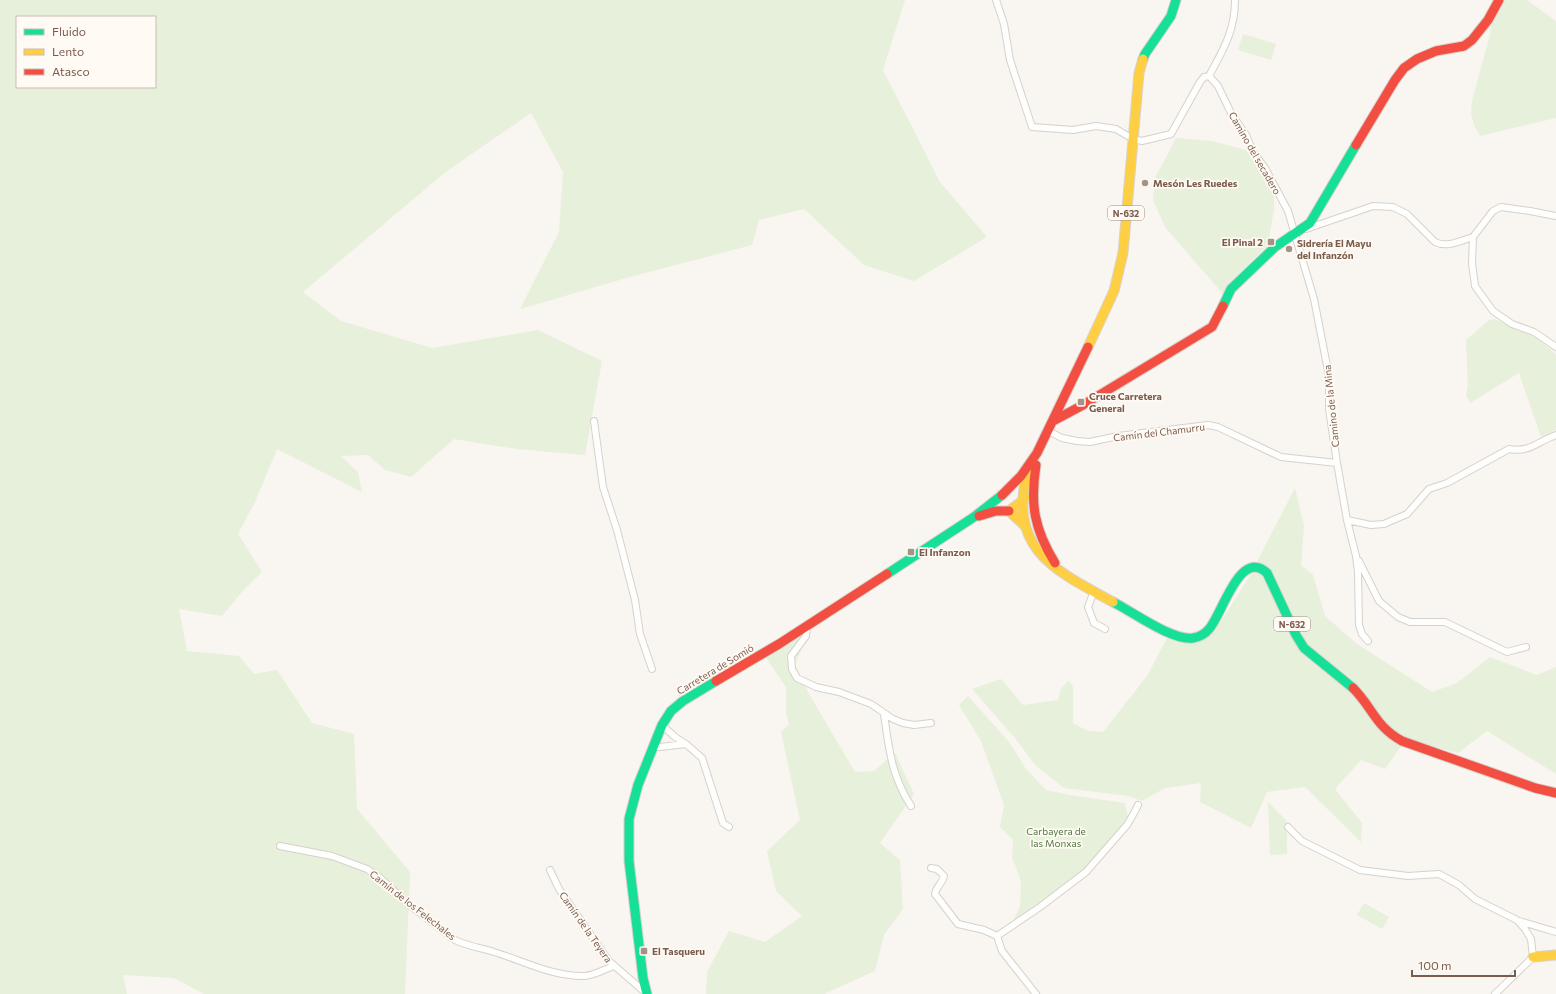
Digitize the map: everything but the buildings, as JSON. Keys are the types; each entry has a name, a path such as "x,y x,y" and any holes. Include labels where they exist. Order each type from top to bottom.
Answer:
{"main road":[{"name":"N-632","path":"1176,0 1171,16 1145,54 1141,63 1123,254 1114,291 1048,432 1028,469 1021,502 1025,526 1032,543 1044,559 1170,634 1182,638 1199,636 1210,629 1235,582 1242,572 1250,566 1259,566 1267,573 1296,635 1304,648 1360,695 1380,725 1391,734 1409,744 1535,788 1556,793"},
{"path":"1053,421 1083,405 1212,327 1231,289 1264,256 1310,223 1395,80 1404,68 1417,59 1436,51 1464,46 1472,40 1488,20 1499,0"},
{"name":"N-632","path":"1037,453 1033,486 1033,505 1040,537 1057,567"},
{"path":"974,517 1014,485 1028,469"},
{"path":"974,517 996,511 1009,511 1021,502 1033,486"},
{"path":"1002,495 1021,502 1028,510 1040,537"},
{"path":"1009,511 1025,526"},
{"name":"Carretera de Somió","path":"647,994 643,978 629,861 628,819 638,785 662,724 671,711 683,700 779,644 974,517"},
{"path":"1533,958 1556,955"}],"street":[{"path":"996,0 1004,24 1010,60 1032,127 1073,130 1096,126 1116,129 1133,139 1142,141 1171,134 1200,82 1204,77 1209,76 1228,40 1235,9 1235,0"},
{"name":"Camino del secadero","path":"1209,76 1218,86 1231,113 1246,135 1253,152 1265,168 1274,184 1288,211 1295,233"},
{"path":"1295,233 1373,206 1393,207 1407,214 1435,242 1440,245 1451,244 1473,237 1493,211 1501,208 1530,211 1556,216"},
{"name":"Camino de la Mina","path":"1295,233 1314,299 1329,376 1329,409 1347,520 1356,556"},
{"path":"1473,237 1472,263 1475,286 1492,311 1512,324 1534,332 1556,347"},
{"path":"594,421 603,487 617,530 635,600 640,634 652,669"},
{"name":"Camín del Chamurru","path":"1048,432 1062,438 1090,442 1118,436 1208,425 1218,427 1281,457 1338,463"},
{"path":"1347,520 1371,525 1384,524 1407,514 1429,488 1447,483 1509,449 1520,451 1533,447 1546,438 1556,434"},
{"path":"1356,556 1358,572 1359,624 1362,634 1368,641"},
{"path":"1356,556 1379,601 1398,617 1410,622 1445,622 1507,652 1526,647"},
{"path":"1094,590 1088,608 1094,623 1105,629"},
{"path":"807,626 806,636 790,656 792,669 797,678 816,687 839,692 870,704 893,719 914,725 930,722"},
{"path":"884,714 893,768 901,791 911,806"},
{"path":"662,724 675,737 686,744 702,758 723,822 729,827"},
{"path":"652,747 660,748 686,744"},
{"path":"997,936 1040,907 1086,872 1127,825 1138,805"},
{"path":"1288,827 1302,841 1360,870 1408,876 1439,874 1458,885 1475,899 1517,920 1556,932"},
{"name":"Camín de los Felechales","path":"280,846 332,856 367,869 407,903 462,943 568,976 591,975 614,966"},
{"path":"931,868 937,869 944,876 943,882 935,890 935,894 958,924 984,930 997,936 1002,951 1036,994"},
{"name":"Camín de la Teyera","path":"550,870 559,889 606,957 614,966 647,994"},
{"path":"1495,994 1533,958 1531,939 1526,929 1517,920"}],"green space":[{"path":"0,0 905,0 883,70 940,182 987,237 914,281 864,265 804,209 759,220 752,245 630,277 520,309 559,232 563,172 531,113 447,171 303,292 341,321 432,348 538,330 602,361 585,455 517,449 454,439 411,477 385,470 368,455 341,456 358,472 362,492 277,449 255,502 238,534 262,572 240,594 222,616 179,609 187,651 239,656 254,674 277,670 312,723 354,734 357,809 410,872 405,994 204,994 174,978 123,975 127,994 0,994"},
{"path":"1503,0 1527,0 1556,21 1556,118 1480,136 1474,125 1471,113 1472,101 1490,35 1491,20"},
{"path":"1243,34 1276,44 1271,60 1238,50"},
{"path":"1176,138 1212,141 1246,150 1257,162 1274,191 1274,209 1268,245 1233,279 1223,294 1165,227 1153,200 1155,178"},
{"path":"1494,319 1535,337 1556,354 1556,430 1541,437 1519,373 1470,403 1466,396 1468,385 1466,340 1489,320"},
{"path":"1295,488 1304,526 1301,565 1313,575 1325,616 1357,644 1432,692 1457,683 1490,657 1537,675 1556,667 1556,774 1487,731 1458,753 1406,739 1385,769 1361,760 1335,789 1362,823 1361,842 1305,787 1267,792 1251,828 1200,802 1201,783 1165,788 1142,801 1128,796 1064,788 1035,765 1015,738 972,689 1001,679 1023,705 1058,700 1061,688 1069,681 1073,687 1073,723 1088,731 1103,732 1147,676 1167,638 1216,629 1249,577"},
{"path":"801,637 801,651 795,664 808,692 855,772 874,771 895,753 914,794 880,843 900,860 903,909 884,935 875,971 824,994 706,994 707,972 729,931 765,942 802,916 776,891 767,851 800,820 781,732 789,724 786,714 786,687 766,658"},
{"name":"Carbayera de las Monxas","path":"968,696 1009,742 1026,769 1046,790 1125,803 1128,817 1084,871 1038,905 1013,920 1020,907 1021,884 1012,858 1013,840 1000,827 1004,805 981,741 959,705"},
{"path":"1268,802 1287,821 1287,854 1270,855"},
{"path":"1364,903 1389,917 1382,929 1357,915"}],"traffic: fast":[{"path":"1143,59 1171,16 1176,0"},
{"path":"1223,306 1231,289 1275,247 1310,223 1356,145"},
{"path":"887,574 974,517 1002,495"},
{"path":"1113,602 1164,631 1184,638 1195,638 1204,634 1209,629 1240,576 1248,569 1257,567 1267,573 1296,635 1304,648 1353,688"},
{"path":"647,994 643,978 629,861 629,819 638,785 662,725 671,711 683,701 716,681"}],"traffic: slow":[{"path":"1088,347 1114,291 1123,253 1139,73 1143,59"},
{"path":"1028,469 1023,496 1024,518 1030,537 1040,553 1054,566 1071,578 1113,602"},
{"path":"1025,497 1009,511 1025,526"},
{"path":"1533,957 1556,955"}],"traffic: jam":[{"path":"1356,145 1395,80 1404,68 1417,59 1436,51 1464,46 1472,40 1488,20 1499,0"},
{"path":"1053,421 1083,405 1212,327 1223,306"},
{"path":"1002,495 1021,476 1037,453 1088,347"},
{"path":"1036,465 1033,492 1035,516 1042,539 1055,563"},
{"path":"979,516 996,511 1009,511"},
{"path":"716,681 779,644 887,574"},
{"path":"1353,688 1360,695 1380,723 1402,741 1535,788 1556,793"}],"place":[{"name":"Mesón Les Ruedes","path":"1145,183"},
{"name":"El Pinal 2","path":"1271,242"},
{"name":"Sidrería El Mayu del Infanzón","path":"1289,249"},
{"name":"Cruce Carretera General","path":"1081,402"},
{"name":"El Infanzon","path":"911,552"},
{"name":"El Tasqueru","path":"644,951"}]}
